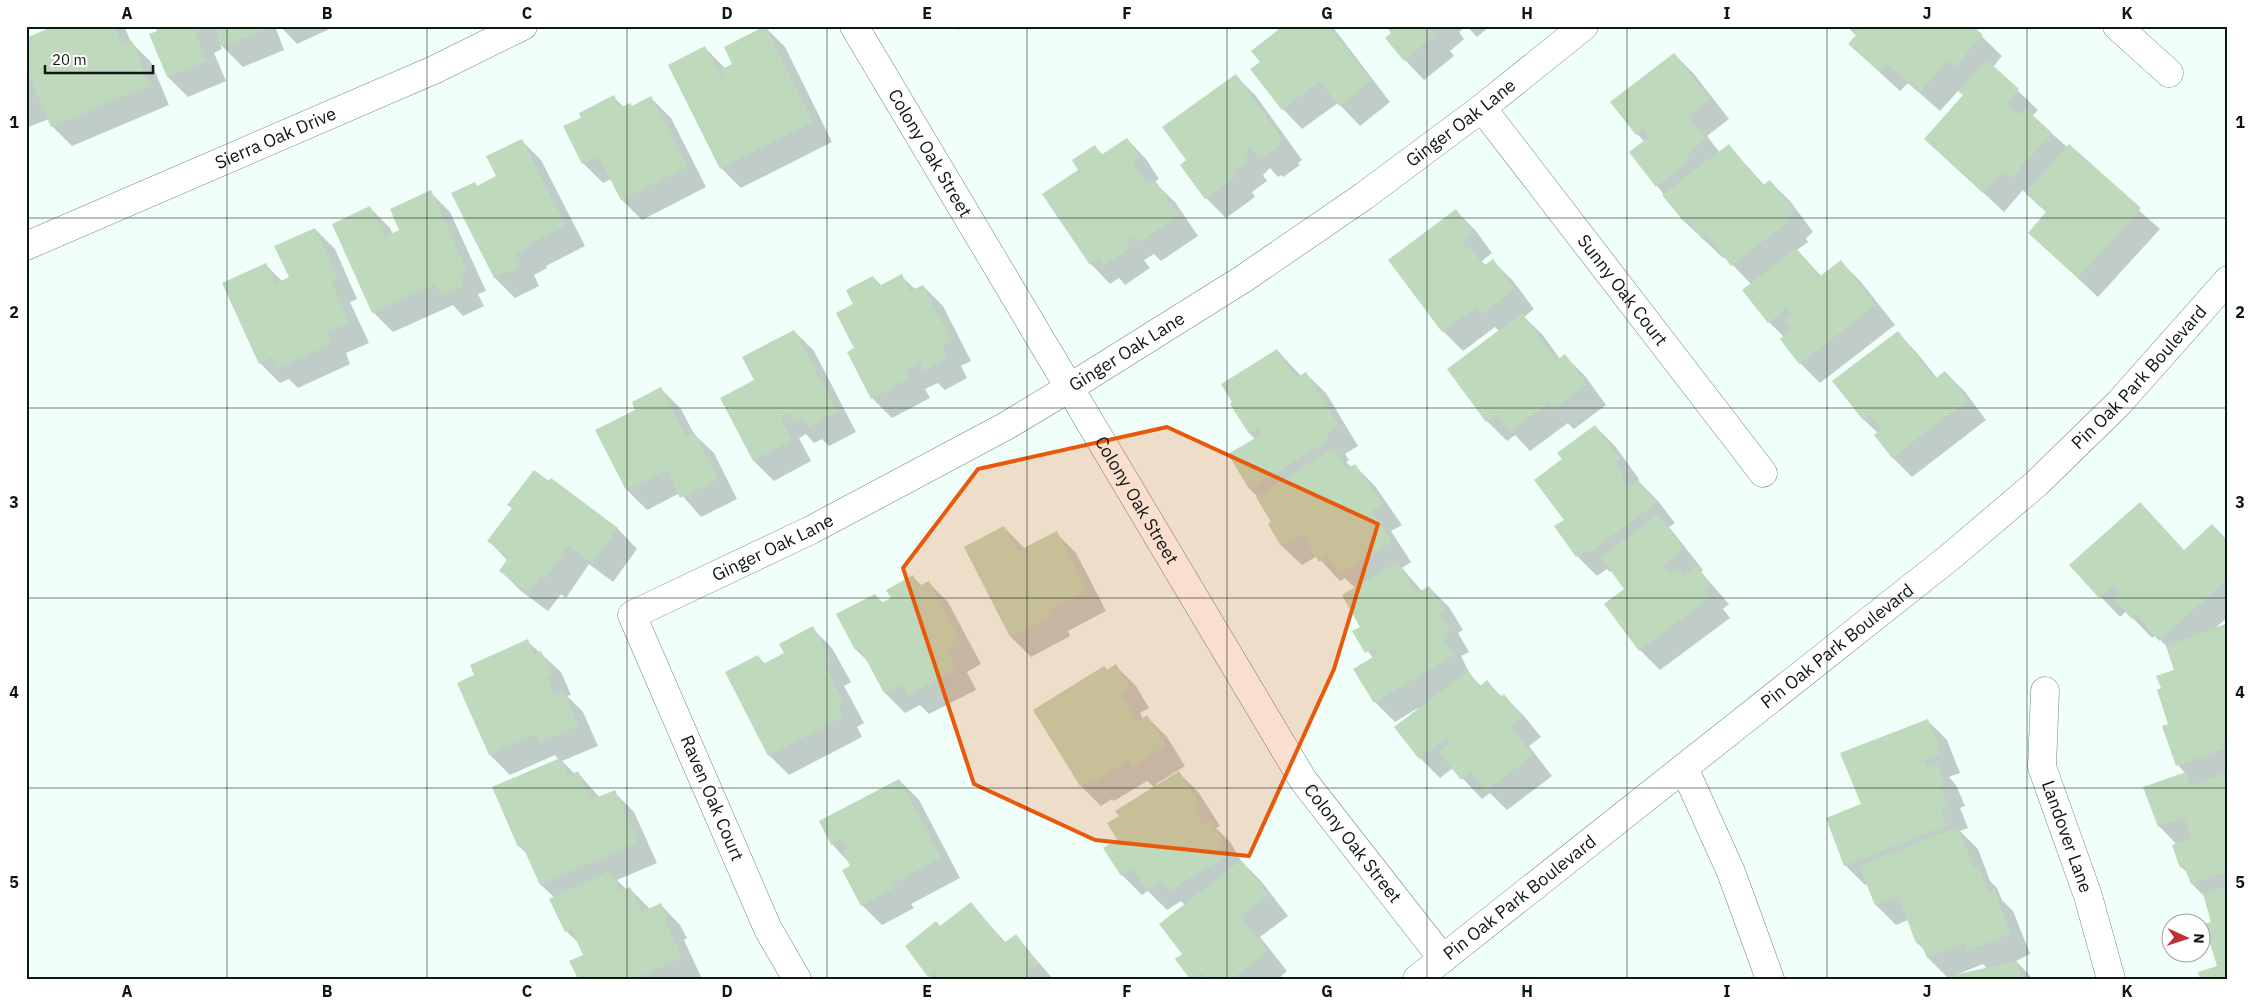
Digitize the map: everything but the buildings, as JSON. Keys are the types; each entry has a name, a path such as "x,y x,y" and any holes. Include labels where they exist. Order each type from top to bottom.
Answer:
{"street":[{"name":"Sierra Oak Drive","path":"26,246 436,69 523,26"},
{"name":"Colony Oak Street","path":"854,26 1303,780 1443,958"},
{"name":"Ginger Oak Lane","path":"632,615 811,530 1006,426 1069,388 1259,268 1364,196 1482,108 1584,26"},
{"path":"2117,26 2169,73"},
{"name":"Sunny Oak Court","path":"1482,108 1763,473"},
{"name":"Pin Oak Park Boulevard","path":"1417,979 1950,557 2037,483 2119,403 2228,280"},
{"name":"Raven Oak Court","path":"632,615 768,929 798,979"},
{"name":"Landover Lane","path":"2045,691 2042,767 2088,896 2111,979"},
{"path":"1684,768 1731,872 1770,979"}],"highlighted area":[{"path":"1167,427 1378,524 1334,669 1249,856 1095,840 974,784 903,568 978,469"}]}
